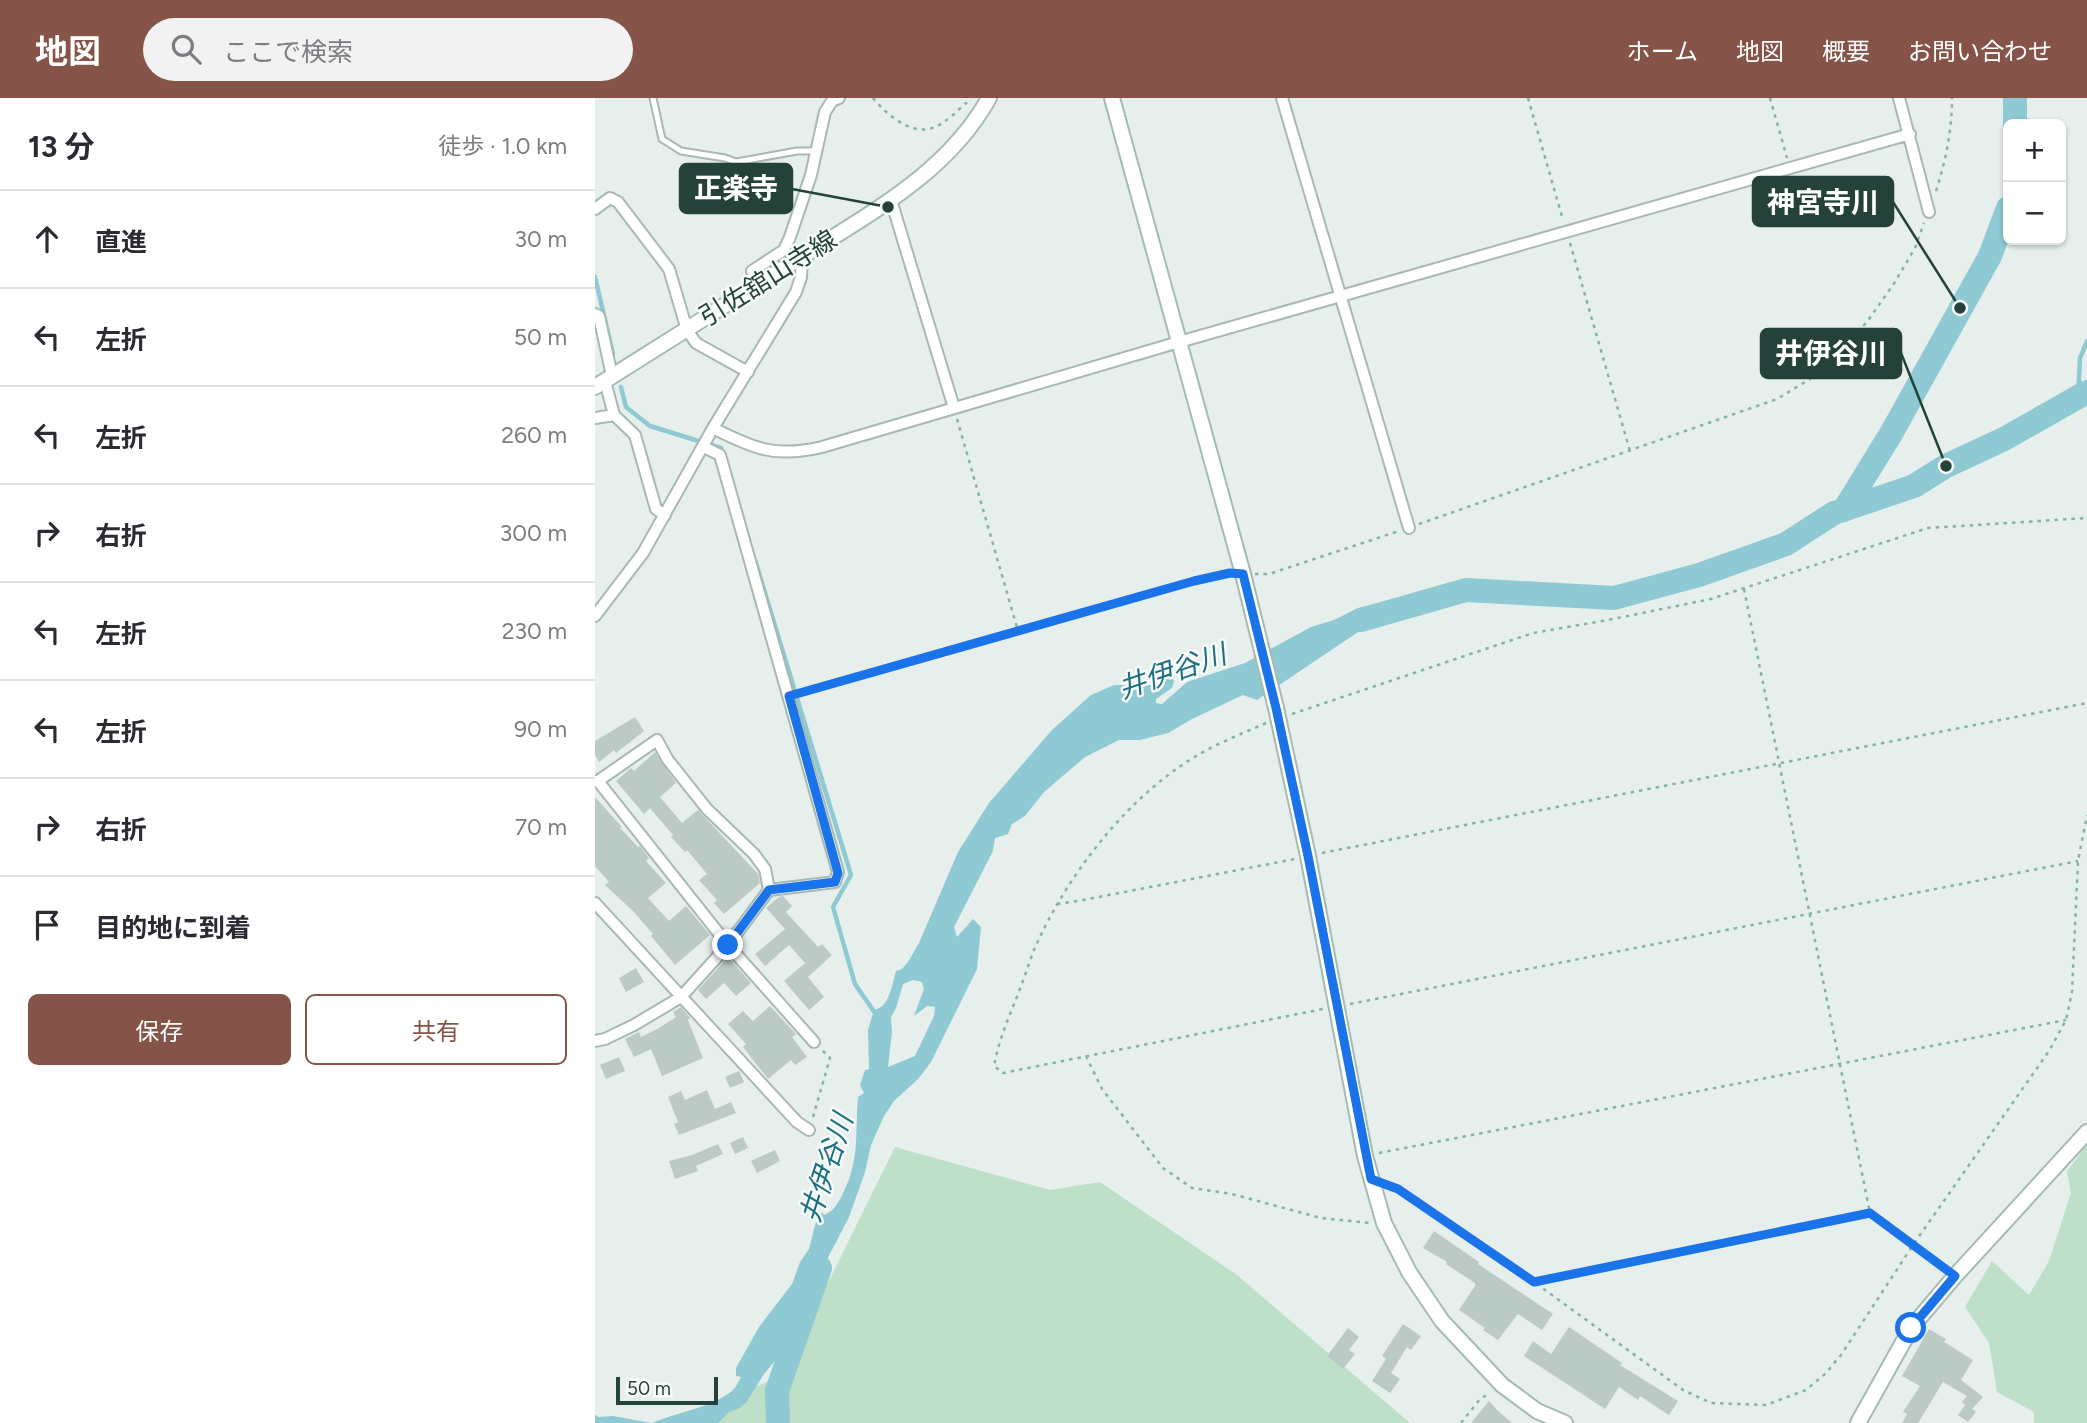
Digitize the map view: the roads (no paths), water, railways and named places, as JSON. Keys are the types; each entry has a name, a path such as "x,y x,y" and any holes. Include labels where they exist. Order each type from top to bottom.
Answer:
{"street":[{"path":"760,284 752,271 784,250 807,188 825,112 832,101 839,98"},
{"name":"引佐舘山寺線","path":"604,382 891,200 933,167 982,111 989,98"},
{"path":"1112,98 1248,592 1308,856 1365,1156 1384,1223 1409,1272 1442,1321 1502,1385 1537,1411 1566,1423"},
{"path":"1282,98 1409,528"},
{"path":"1899,98 1929,212"},
{"path":"713,428 746,445 766,451 807,450 1910,134"},
{"path":"595,209 610,198 618,202 669,269 687,330 696,343 748,372"},
{"path":"891,200 954,408"},
{"path":"595,616 643,553 713,428 796,292 802,257"},
{"path":"596,312 604,382 614,415 635,435 656,509 665,515"},
{"path":"595,418 614,415"},
{"path":"595,1041 634,1025 681,997 728,945 769,890 835,882 838,873 720,455 704,447"},
{"path":"769,890 765,869 754,854 707,809 657,740 596,781 728,945 814,1042"},
{"path":"595,903 797,1122 809,1130"},
{"path":"1858,1423 1911,1328 2087,1132"}],"lane":[{"path":"653,98 662,139 681,151 736,162 797,151 816,151"}],"water":[{"path":"1391,600 1396,615 1379,618 1257,700 1243,695 1168,733 1140,740 1119,740 1085,757 1044,792 1025,816 1012,824 1008,834 995,838 993,851 954,927 957,937 973,919 981,927 977,969 931,1062 918,1079 894,1101 884,1116 871,1145 865,1172 849,1217 783,1351 764,1374 746,1403 729,1412 718,1423 652,1423 724,1397 732,1391 741,1377 736,1376 736,1368 759,1327 792,1284 800,1262 809,1249 815,1225 822,1212 824,1215 834,1208 853,1168 858,1097 864,1093 860,1085 865,1070 869,1069 868,1030 874,1010 887,1000 896,971 908,962 919,943 958,852 989,803 1052,730 1091,695 1114,685 1156,685 1171,676 1174,681 1172,688 1156,699 1156,703 1162,704 1187,682 1245,663 1311,627 1334,620 1358,608","holes":["913,980 922,982 924,989 914,1016 927,1006 935,1007 934,1016 915,1056 888,1067 891,1017 903,984"]},
{"path":"595,1415 613,1416 651,1423 595,1423"}],"waterway":[{"path":"2015,98 2015,119"},
{"path":"1844,510 1892,432 1990,256 2003,221"},
{"path":"595,277 613,354"},
{"path":"2078,398 2080,358 2087,341"},
{"path":"621,387 626,407 650,426 721,448 723,455"},
{"name":"井伊谷川","path":"1361,620 1466,590 1614,598 1699,575 1786,544 1834,513 1914,486 1946,466 2004,439 2087,392"},
{"path":"755,560 851,875 833,907 855,984 875,1013"},
{"name":"井伊谷川","path":"778,1423 777,1391 820,1268"}],"place":[{"name":"正楽寺","path":"888,207"},
{"name":"神宮寺川","path":"1960,308"},
{"name":"井伊谷川","path":"1946,466"}]}
